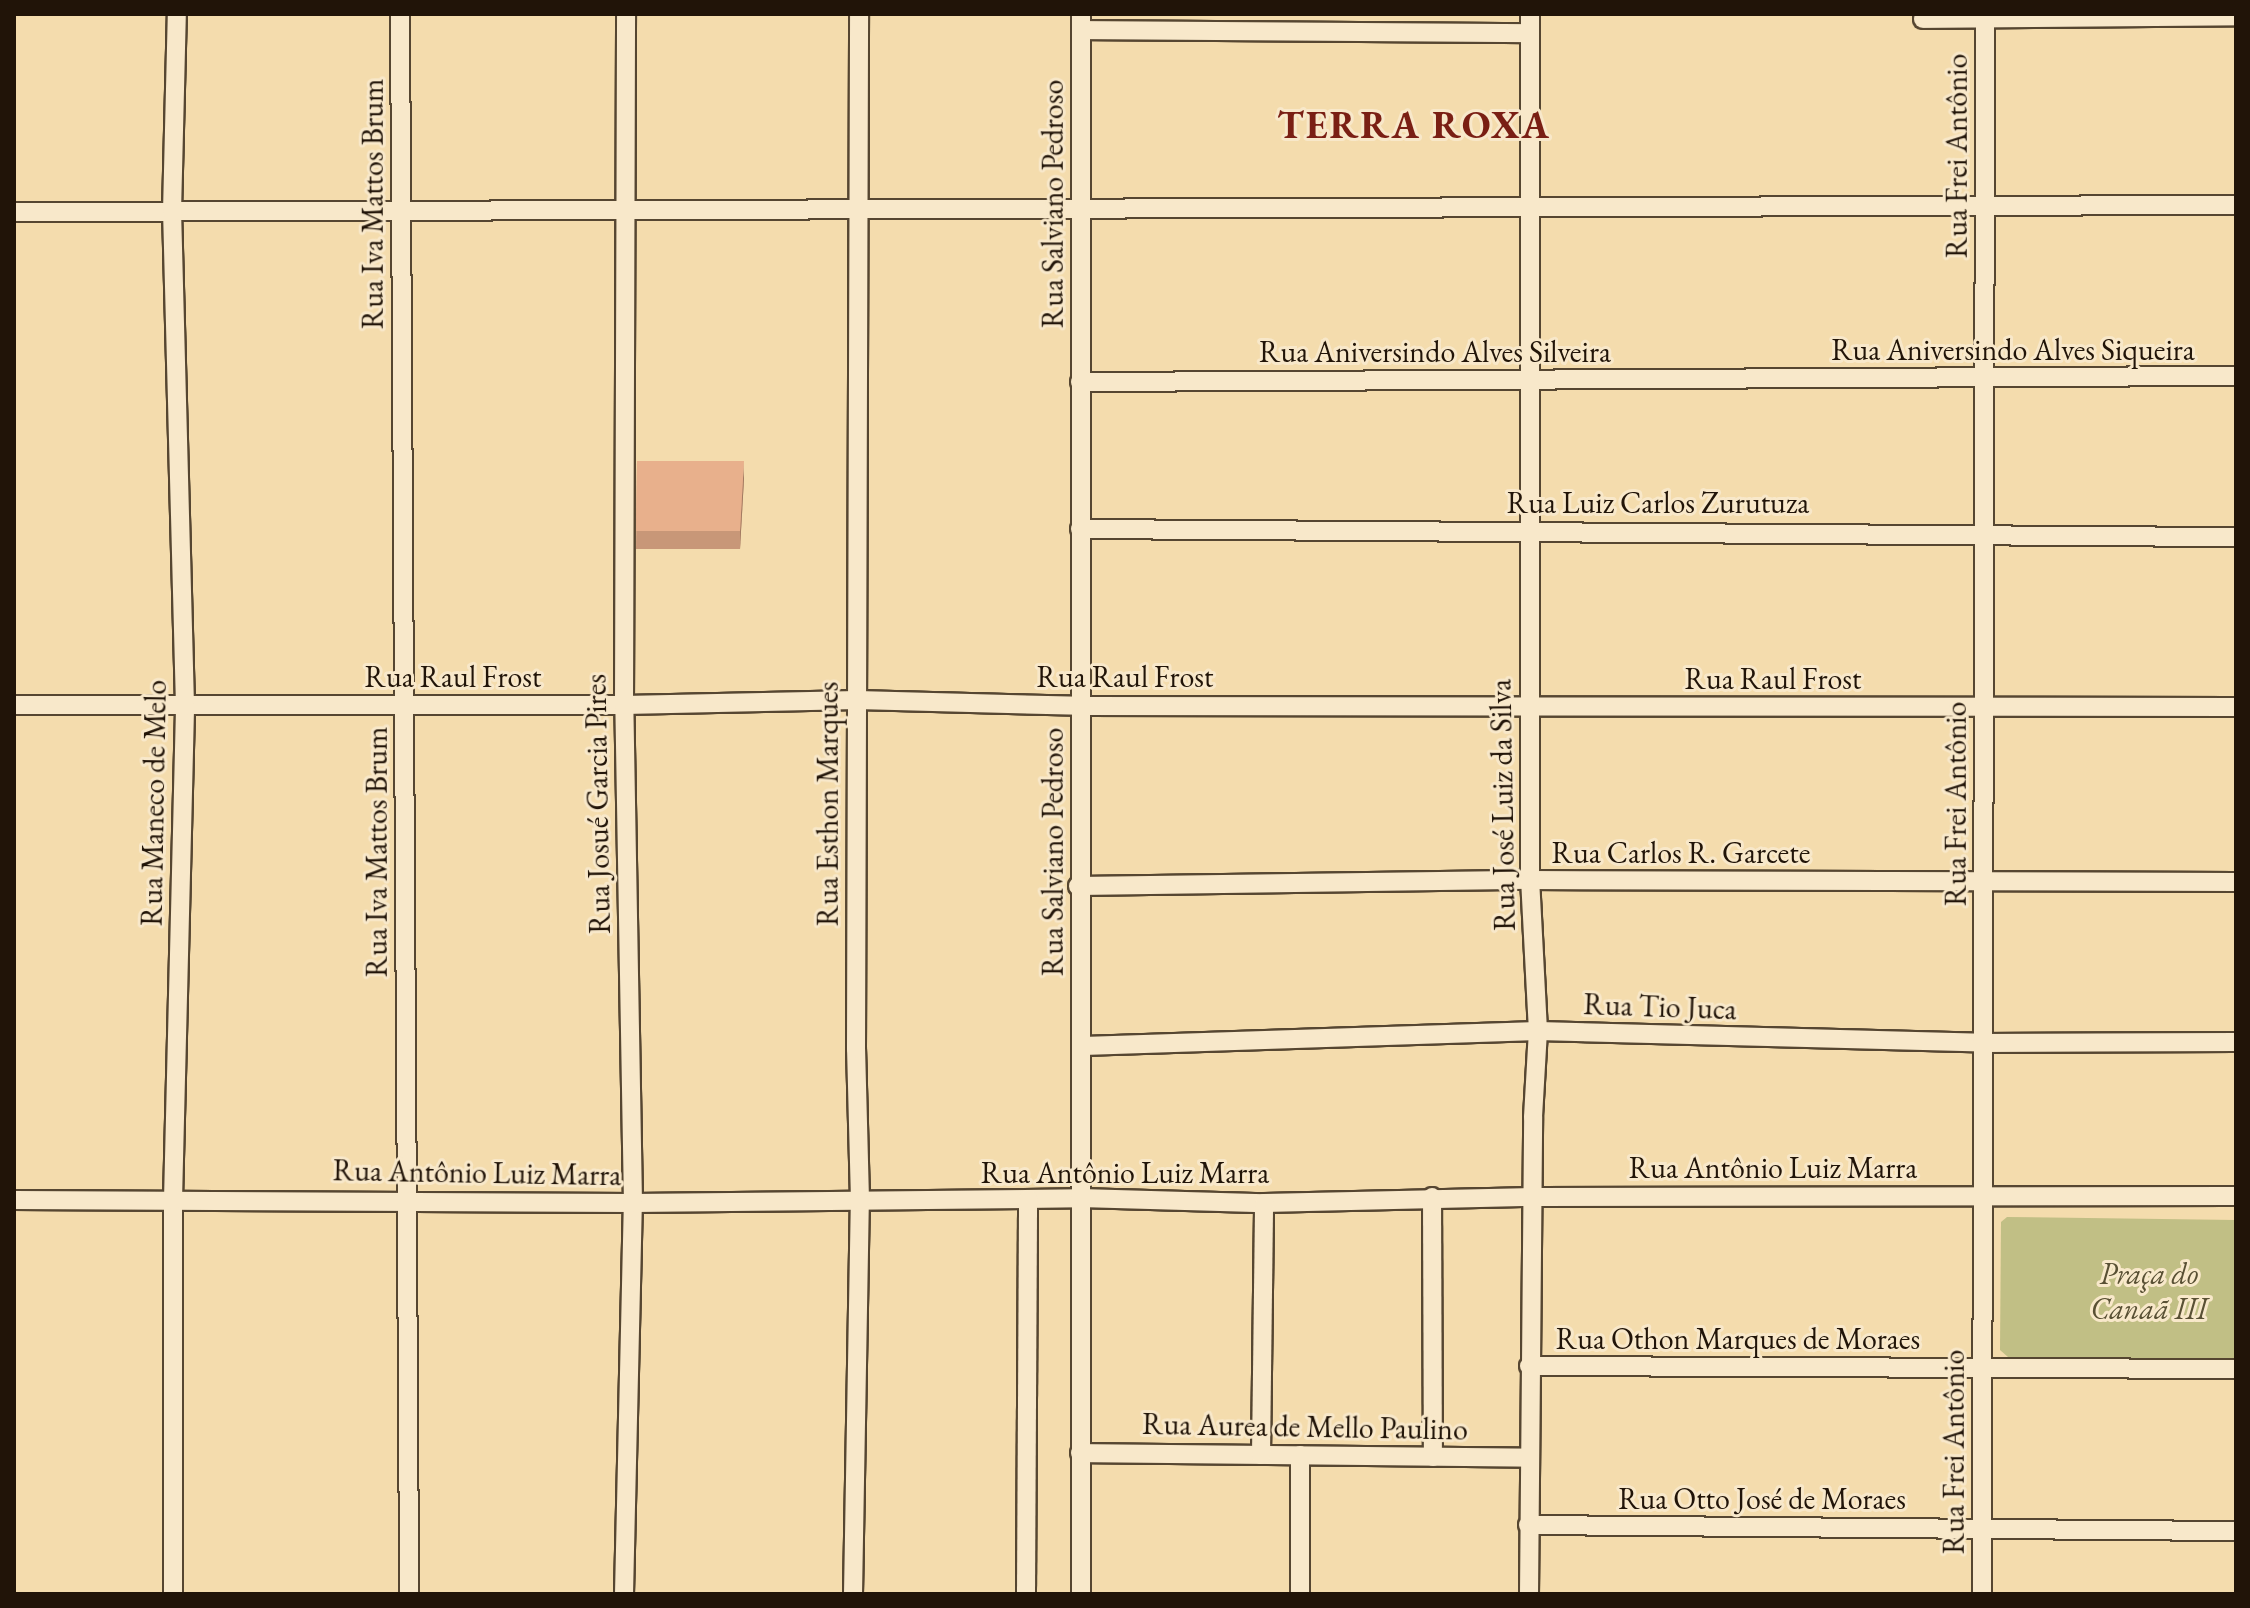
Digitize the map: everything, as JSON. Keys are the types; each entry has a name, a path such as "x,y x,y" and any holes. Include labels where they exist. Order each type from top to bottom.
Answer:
{"street":[{"name":"Rua Maneco de Melo","path":"173,1594 173,1200 185,706 172,212 177,14"},
{"name":"Rua Iva Mattos Brum","path":"400,14 409,1594"},
{"name":"Rua Josué Garcia Pires","path":"624,1594 633,1203 624,705 622,210 626,14"},
{"name":"Rua Esthon Marques","path":"853,1594 860,1200 856,1049 859,14"},
{"path":"1923,19 2236,16"},
{"name":"Rua Frei Antônio","path":"1982,1594 1985,17"},
{"path":"1081,22 1530,23"},
{"name":"Rua Salviano Pedroso","path":"1081,22 1078,886 1083,1046 1080,1198 1081,1594"},
{"name":"Rua José Luiz da Silva","path":"1529,1594 1529,1366 1533,1117 1538,1031 1530,880 1530,23"},
{"path":"14,212 2236,205"},
{"name":"Rua Aniversindo Alves Siqueira","path":"1790,379 2236,376"},
{"name":"Rua Aniversindo Alves Silveira","path":"1080,382 1790,379"},
{"name":"Rua Luiz Carlos Zurutuza","path":"1080,529 1984,532 2236,537"},
{"name":"Rua Raul Frost","path":"14,705 624,705 857,700 1080,706 2236,707"},
{"name":"Rua Carlos R. Garcete","path":"1078,886 1530,880 2236,882"},
{"name":"Rua Tio Juca","path":"1083,1046 1538,1031 1982,1043 2236,1042"},
{"name":"Rua Antônio Luiz Marra","path":"14,1200 407,1199 633,1203 1080,1198 1264,1203 1432,1197 2236,1196"},
{"path":"1432,1197 1433,1457"},
{"path":"1026,1594 1028,1199"},
{"path":"1261,1455 1264,1203"},
{"name":"Rua Othon Marques de Moraes","path":"1529,1366 2236,1369"},
{"name":"Rua Aurea de Mello Paulino","path":"1080,1453 1529,1458"},
{"path":"1300,1455 1300,1594"},
{"name":"Rua Otto José de Moraes","path":"1528,1525 2236,1531"}],"green space":[{"name":"Praça do Canaã III","path":"2007,1217 2236,1220 2236,1364 2008,1357 2000,1350 2001,1222"}],"building":[{"path":"637,461 744,461 740,531 636,531"}],"district":[{"name":"TERRA ROXA","path":"1414,125"}]}
